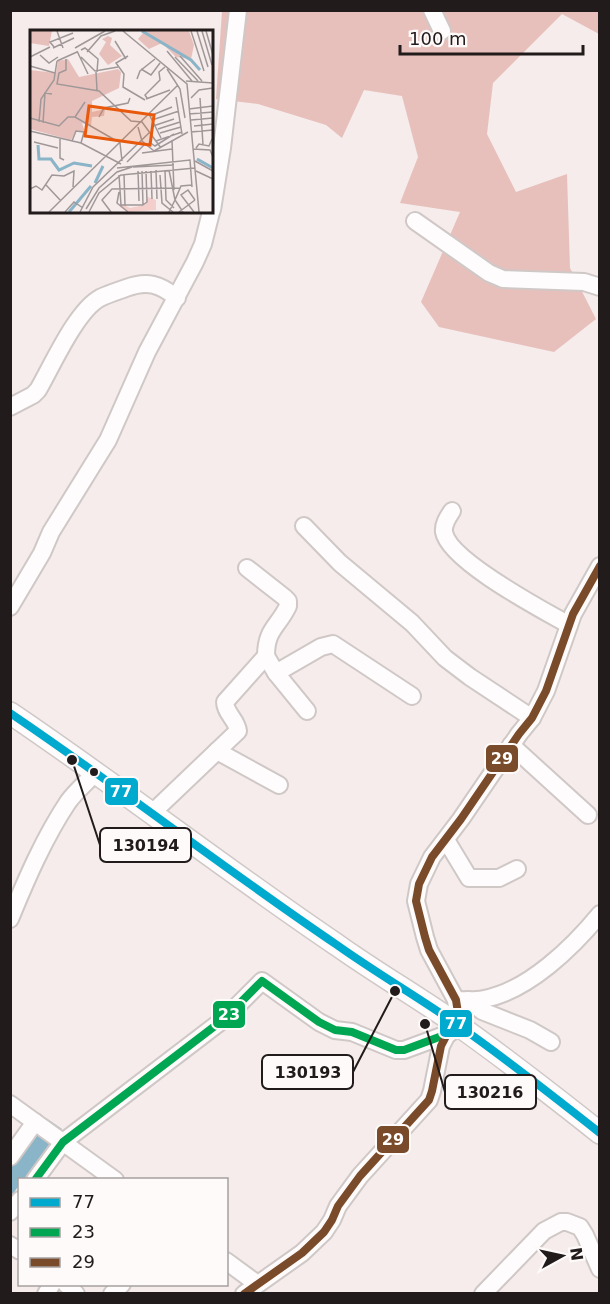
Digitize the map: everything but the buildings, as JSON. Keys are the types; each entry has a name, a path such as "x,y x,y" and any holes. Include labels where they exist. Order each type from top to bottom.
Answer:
{"main road":[{"path":"10,713 96,772 151,814 452,1028 531,1078 600,1133"}],"street":[{"path":"213,200 222,148 238,10"},
{"path":"432,10 442,31"},
{"path":"10,607 42,553 56,523 108,440 147,352 203,244 211,213"},
{"path":"415,221 489,273 503,279 584,282 600,287"},
{"path":"10,407 38,390 78,319 99,298 136,284 147,283 157,284 177,298"},
{"path":"452,511 444,525 445,534 449,542 471,564 484,575 569,625"},
{"path":"304,526 340,563 412,623 445,658 532,718"},
{"path":"551,1042 530,1030 482,1011 462,1000 429,950 416,901 419,884 426,868 532,718 546,691 569,625 585,590 600,566"},
{"path":"247,568 284,597 289,604 267,639 266,656 276,673 307,711"},
{"path":"276,673 321,647 333,644 412,696"},
{"path":"151,814 238,731 237,724 225,706 225,702 266,656"},
{"path":"511,745 588,815"},
{"path":"217,751 279,785"},
{"path":"10,919 33,867 69,801 96,772"},
{"path":"446,840 470,879 499,878 517,869"},
{"path":"462,1000 484,999 501,994 537,974 582,935 600,914"},
{"path":"36,1178 62,1141 224,1019 262,981 319,1022 335,1030 361,1035 396,1050 404,1050 452,1028"},
{"path":"228,1263 250,1288 302,1253 324,1232 338,1206 360,1176 429,1100 441,1046 452,1028 462,1000"},
{"path":"10,1104 114,1178"},
{"path":"10,1157 37,1123"},
{"path":"483,1293 499,1287 544,1231 561,1222 580,1227 600,1269"}],"shaded area":[{"path":"222,11 599,11 599,34 562,14 493,83 487,134 516,192 567,174 570,268 596,319 554,352 439,327 421,302 460,212 400,203 418,157 402,96 364,90 342,138 326,125 258,104 216,99"}],"water":[{"path":"46,1118 62,1129 25,1178 18,1178 18,1186 11,1197 10,1165"}],"transit line":[{"name":"29","path":"244,1294 302,1253 324,1232 338,1206 360,1176 429,1100 441,1046 458,1013 456,1000 429,950 425,937 416,901 419,884 432,857 532,718 546,691 573,614 600,566"},
{"name":"77","path":"10,713 296,917 474,1036 600,1133"},
{"name":"23","path":"36,1178 63,1142 224,1019 262,981 319,1022 335,1030 352,1032 396,1050 404,1050 450,1033"}],"place":[{"name":"130194","path":"72,760"},
{"name":"130193","path":"395,991"},
{"name":"130216","path":"425,1024"}]}
